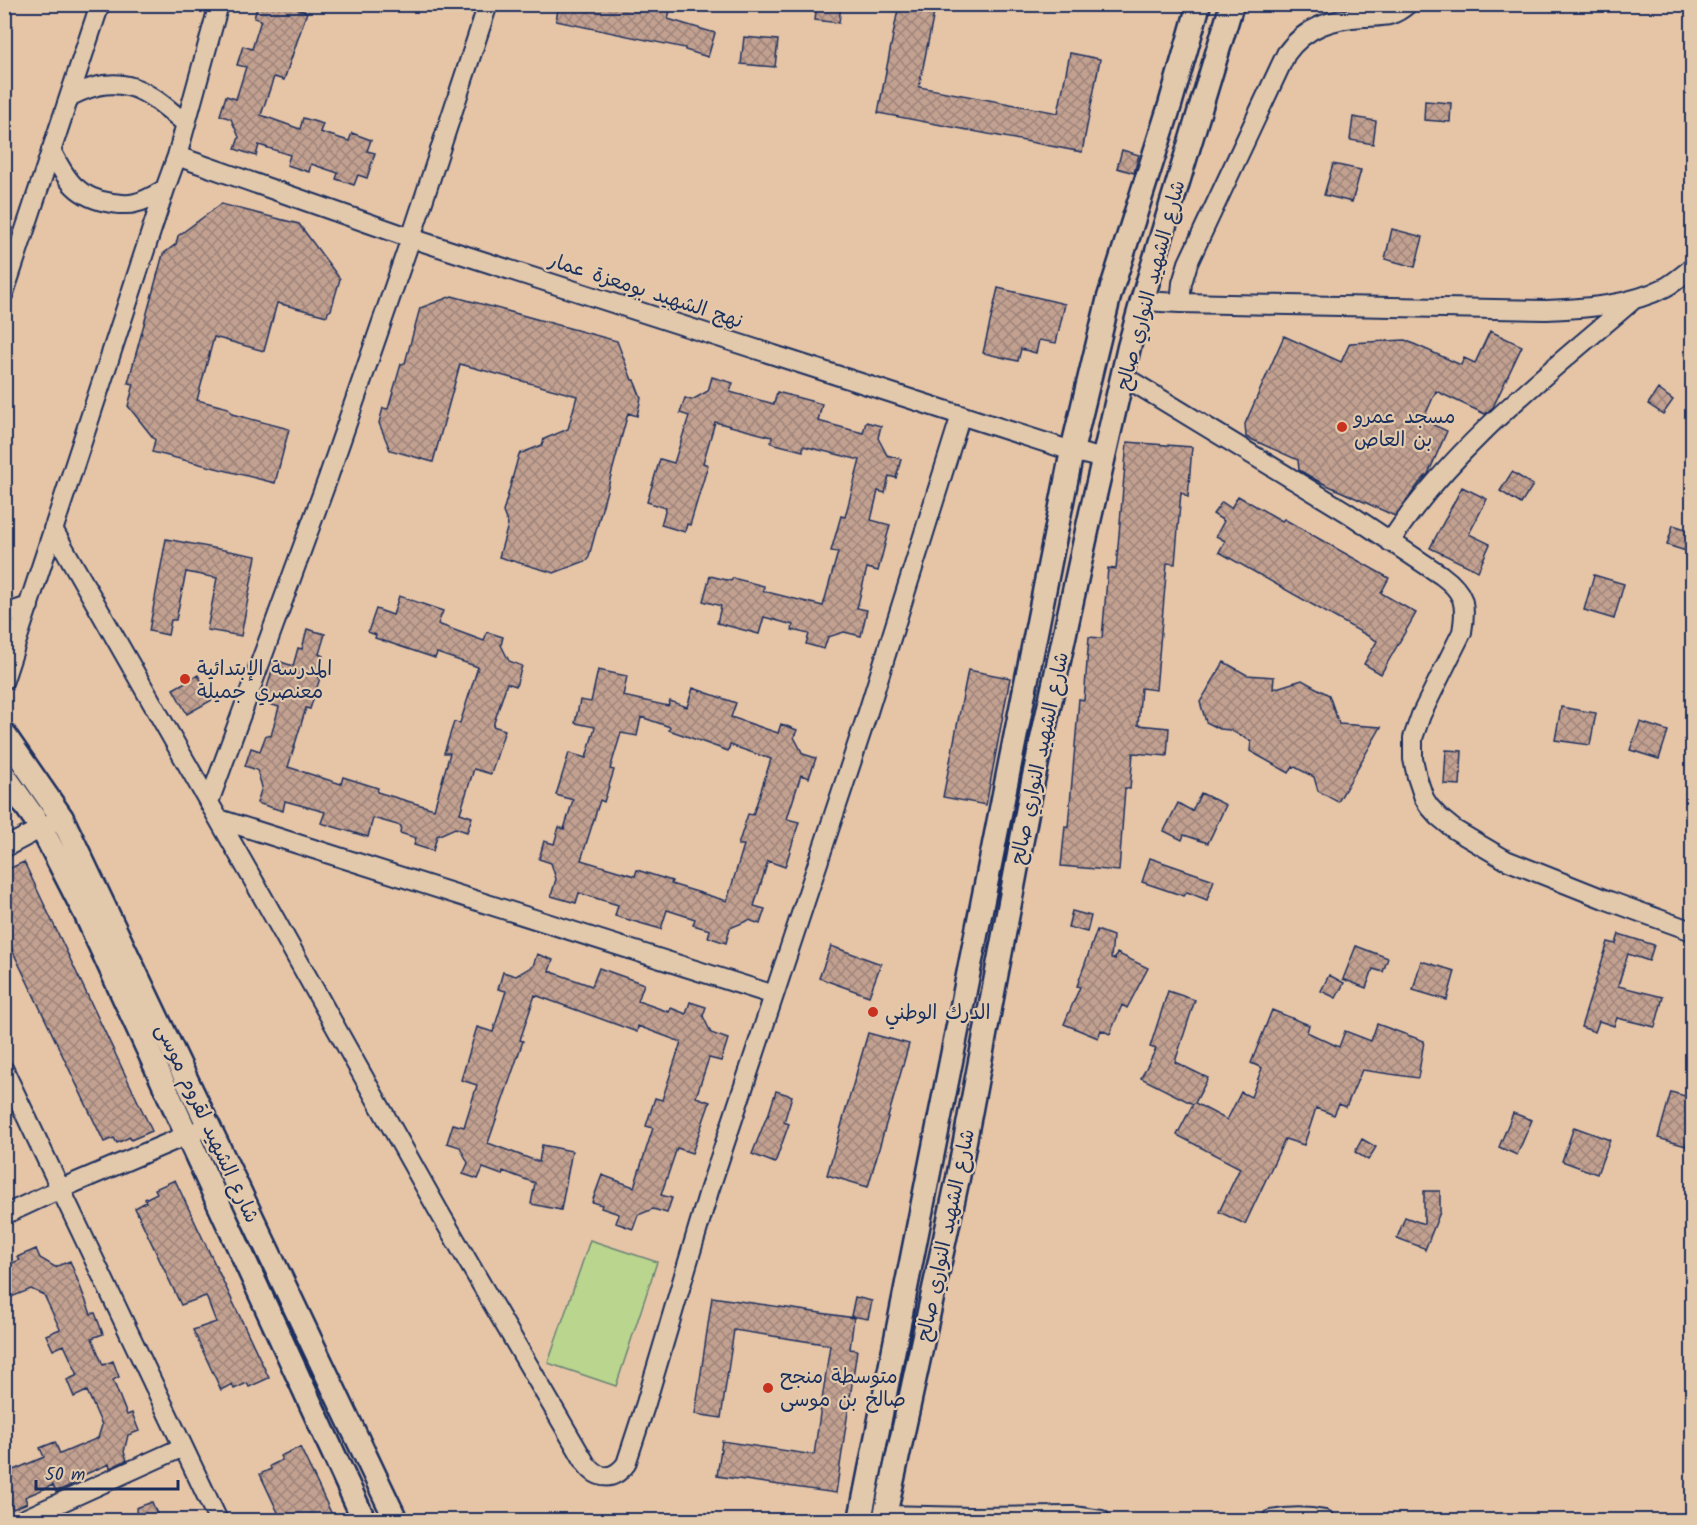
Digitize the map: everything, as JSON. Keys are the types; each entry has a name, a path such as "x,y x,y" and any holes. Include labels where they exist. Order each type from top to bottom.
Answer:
{"street":[{"path":"4,293 100,4"},
{"path":"4,680 177,156 219,4"},
{"path":"209,802 328,478 411,238 488,4"},
{"name":"شارع الشهيد النواري صالح","path":"860,1521 1072,451 1109,297 1170,105 1199,4"},
{"name":"شارع الشهيد النواري صالح","path":"885,1518 958,1178 1032,781 1129,347 1232,4"},
{"path":"1180,303 1182,283 1188,263 1291,47 1304,34 1320,26 1342,19 1393,15 1408,4"},
{"path":"71,96 86,88 101,85 120,84 137,88 153,97 186,124"},
{"path":"51,150 66,178 78,192 96,201 135,203 165,189"},
{"name":"نهج الشهيد بومعزة عمار","path":"177,156 411,238 1072,451 1104,459"},
{"path":"1142,301 1546,310 1585,308 1615,304 1648,295 1668,286 1692,268"},
{"path":"1390,542 1434,483 1474,440 1635,299"},
{"path":"1123,376 1348,513 1451,582 1460,591 1465,616 1462,632 1421,715 1413,738 1413,759 1417,777 1424,798 1439,817 1455,830 1506,860 1692,931"},
{"path":"53,529 438,1210 586,1464 595,1474 610,1476 621,1471 626,1464 709,1191 867,715 961,415"},
{"path":"4,614 29,606"},
{"name":"شارع الشهيد لقروم موسى","path":"4,734 62,818 396,1521"},
{"name":"شارع الشهيد لقروم موسى","path":"4,775 42,828 85,913 364,1521"},
{"path":"4,848 62,818"},
{"path":"219,819 774,995"},
{"path":"4,1070 218,1521"},
{"path":"4,1215 209,1126"},
{"path":"22,1521 183,1447"},
{"path":"885,1518 1074,1516 1101,1521"},
{"path":"1271,1521 1299,1516 1325,1521"}],"green space":[{"path":"590,1240 657,1262 616,1386 548,1363"}],"building":[{"path":"258,4 299,4 297,9 307,12 284,80 274,77 261,115 300,129 303,118 323,124 320,132 349,141 352,133 371,140 367,151 375,153 367,178 358,175 354,185 336,179 338,173 311,164 309,172 287,165 290,155 259,145 256,156 235,149 239,137 231,119 220,115 226,96 236,99 246,67 237,65 243,46 252,49 261,20 254,18"},
{"path":"559,4 663,4 671,6 668,19 715,33 708,57 685,50 685,48 556,21"},
{"path":"817,4 841,4 839,23 815,20"},
{"path":"899,4 932,4 930,13 934,13 919,87 1058,113 1070,53 1100,59 1082,152 878,113"},
{"path":"744,37 778,40 775,67 741,64"},
{"path":"1425,101 1451,103 1450,122 1424,120"},
{"path":"1353,117 1376,121 1373,144 1350,140"},
{"path":"1122,150 1139,155 1134,173 1117,168"},
{"path":"1333,164 1361,170 1352,202 1324,195"},
{"path":"221,204 299,224 340,279 327,316 277,303 264,351 214,337 197,400 228,408 232,414 289,429 275,483 152,452 155,440 128,406 134,384 128,383 163,254 176,244 178,236"},
{"path":"1392,229 1423,237 1415,267 1385,259"},
{"path":"998,288 1065,304 1056,343 1039,340 1036,353 1021,349 1018,361 983,353"},
{"path":"452,296 617,341 641,398 637,416 628,413 588,560 554,573 499,557 508,525 503,512 519,454 542,445 544,439 568,429 577,396 460,364 433,462 390,450 379,423 383,408 388,409 401,364 405,363 420,308"},
{"name":"مسجد عمرو بن العاص","path":"1490,331 1522,346 1493,407 1485,414 1436,391 1423,420 1447,431 1428,474 1395,516 1318,481 1299,470 1298,460 1246,437 1245,424 1284,336 1341,362 1350,343 1405,340 1461,365 1464,358 1475,363"},
{"path":"712,377 733,383 730,392 774,404 777,392 822,404 818,421 863,433 866,422 881,426 878,438 887,455 901,459 896,478 889,476 885,493 878,491 871,520 890,525 878,571 867,568 857,608 867,610 861,636 844,632 828,637 824,649 806,644 809,634 792,630 793,625 764,617 759,634 717,623 721,606 703,601 710,576 731,581 733,578 764,586 763,591 823,606 838,552 831,551 841,516 845,517 860,460 803,446 803,451 771,443 772,437 715,422 703,463 708,465 690,525 687,524 685,532 661,525 666,508 647,502 660,459 674,463 689,416 680,413 685,398 692,400 708,391"},
{"path":"1658,389 1673,400 1663,414 1648,404"},
{"path":"1127,442 1192,447 1188,497 1181,492 1175,564 1167,563 1156,690 1141,688 1138,725 1169,728 1167,756 1133,753 1130,789 1125,788 1119,871 1061,866 1065,826 1068,827 1079,699 1084,700 1089,637 1102,638 1108,568 1116,569"},
{"path":"1512,472 1533,485 1521,504 1500,491"},
{"path":"1462,487 1487,499 1469,534 1490,544 1478,571 1430,548"},
{"path":"1238,496 1389,578 1381,593 1416,613 1381,674 1364,664 1377,641 1219,552 1225,541 1216,536 1224,521 1213,514 1222,502 1231,508"},
{"path":"1673,525 1692,531 1692,553 1667,545"},
{"path":"166,539 256,556 241,636 207,630 217,578 186,572 176,620 171,620 168,635 149,631"},
{"path":"1594,575 1624,584 1614,619 1584,610"},
{"path":"399,596 443,611 438,624 484,641 487,632 503,637 501,645 509,661 522,666 516,686 507,683 493,726 505,730 491,774 474,769 460,813 472,817 467,832 455,828 437,836 433,851 414,845 416,838 400,833 401,826 373,818 368,837 321,823 325,812 285,801 283,811 257,803 262,787 257,770 245,766 251,748 260,751 266,735 271,736 279,707 263,702 275,660 293,666 298,648 302,649 307,629 325,634 319,654 323,656 317,677 320,678 310,709 306,708 288,767 341,784 343,777 378,788 377,792 434,809 450,753 444,753 454,722 460,723 478,667 437,653 435,658 375,638 376,635 368,632 376,609 393,615"},
{"path":"1224,662 1247,675 1274,677 1273,689 1302,680 1329,695 1339,724 1381,727 1338,802 1318,791 1314,777 1293,766 1289,773 1250,751 1251,741 1230,730 1220,729 1206,722 1200,702"},
{"path":"598,670 627,676 623,696 668,706 670,701 687,707 693,688 736,703 731,717 778,733 781,724 797,730 794,737 803,754 816,758 809,778 801,775 787,819 799,822 785,867 768,861 754,906 765,909 760,924 749,920 730,928 726,943 708,937 710,930 693,925 695,919 667,910 661,929 615,916 618,905 579,893 576,903 551,896 556,879 551,863 539,859 544,841 554,844 559,827 564,829 573,800 556,795 569,753 586,758 595,727 575,723 580,700 591,702","holes":["641,717 670,727 669,730 728,751 730,745 771,759 753,815 748,814 738,845 744,845 727,901 671,884 672,881 637,870 635,876 581,860 600,800 604,802 614,770 610,769 621,733 637,736"]},
{"path":"968,670 1010,678 986,805 943,797"},
{"path":"198,675 212,700 187,714 173,689"},
{"path":"1561,707 1596,713 1590,745 1555,740"},
{"path":"1640,722 1668,731 1659,759 1630,750"},
{"path":"1446,750 1462,751 1460,785 1444,784"},
{"path":"1201,793 1226,805 1208,843 1184,835 1182,840 1164,831 1178,803 1192,811"},
{"path":"1150,858 1214,880 1207,900 1187,892 1184,896 1142,882"},
{"path":"24,862 152,1131 131,1140 130,1137 117,1143 114,1138 104,1142 4,933 4,871"},
{"path":"1072,911 1091,916 1087,932 1068,927"},
{"path":"1097,930 1113,936 1111,958 1115,959 1117,953 1148,968 1127,1008 1122,1005 1110,1034 1101,1030 1098,1038 1064,1024 1080,987 1077,986"},
{"path":"1619,934 1654,945 1649,961 1628,954 1618,986 1663,997 1655,1027 1617,1018 1614,1026 1599,1021 1595,1032 1581,1027 1608,942 1616,944"},
{"path":"831,946 881,964 869,996 819,978"},
{"path":"1356,946 1388,958 1383,972 1373,969 1366,988 1343,979"},
{"path":"537,954 553,960 549,971 592,986 599,968 644,984 638,1001 669,1012 671,1008 686,1014 690,1002 706,1007 703,1016 711,1033 728,1039 721,1061 709,1058 696,1097 710,1102 692,1153 677,1148 661,1195 672,1198 667,1213 653,1209 638,1215 633,1229 616,1223 619,1214 601,1208 602,1205 592,1202 602,1175 634,1187 653,1128 646,1126 655,1098 662,1100 681,1042 638,1026 637,1032 535,995 520,1040 523,1041 488,1143 539,1162 542,1145 572,1151 561,1210 531,1204 535,1183 503,1171 502,1175 483,1168 478,1179 463,1174 468,1163 460,1147 447,1143 453,1124 464,1127 477,1085 461,1080 477,1027 493,1032 506,991 498,989 503,972 516,976 533,966"},
{"path":"1421,961 1455,971 1447,1000 1413,990"},
{"path":"1329,975 1344,983 1336,998 1321,991"},
{"path":"1168,991 1195,1000 1175,1062 1208,1078 1195,1103 1227,1120 1241,1092 1251,1097 1262,1068 1251,1063 1272,1010 1309,1025 1307,1032 1339,1047 1345,1031 1371,1041 1377,1024 1424,1041 1418,1078 1362,1070 1346,1107 1339,1104 1334,1115 1316,1108 1304,1145 1285,1139 1245,1224 1219,1212 1240,1168 1177,1135 1193,1104 1141,1078 1156,1049 1150,1047"},
{"path":"868,1033 909,1044 868,1187 827,1175"},
{"path":"776,1091 792,1096 784,1122 789,1124 775,1163 752,1154"},
{"path":"1671,1092 1692,1098 1692,1124 1686,1146 1658,1138"},
{"path":"1513,1113 1532,1120 1517,1155 1499,1147"},
{"path":"1574,1127 1610,1140 1597,1174 1562,1161"},
{"path":"1362,1139 1376,1147 1368,1160 1355,1152"},
{"path":"175,1180 269,1378 249,1387 247,1383 234,1389 232,1384 221,1390 193,1330 216,1322 206,1296 181,1305 135,1208 146,1202 145,1199 157,1193 155,1189"},
{"path":"1424,1191 1440,1191 1440,1212 1425,1250 1397,1238 1405,1217 1424,1224"},
{"path":"36,1249 40,1258 55,1267 70,1261 91,1314 95,1313 103,1334 92,1338 103,1365 113,1361 119,1377 113,1380 127,1415 132,1413 139,1431 128,1435 124,1452 127,1460 110,1468 109,1464 72,1480 73,1484 56,1492 53,1485 25,1497 27,1503 13,1509 9,1501 4,1503 4,1474 44,1457 40,1448 55,1442 60,1454 98,1438 102,1425 87,1391 74,1397 67,1380 78,1375 64,1345 53,1350 46,1335 60,1329 44,1295 31,1289 4,1300 4,1266 20,1260 17,1257"},
{"path":"712,1297 854,1318 850,1349 857,1350 836,1493 717,1476 722,1441 814,1455 830,1345 734,1330 721,1418 695,1414"},
{"path":"855,1297 872,1301 868,1319 851,1316"},
{"path":"300,1447 335,1521 282,1521 260,1474 282,1460 280,1456"},
{"path":"152,1502 160,1521 137,1521 136,1508"}],"place":[{"name":"مسجد عمرو بن العاص","path":"1342,427"},
{"name":"المدرسة الإبتدائية معنصري جميلة","path":"185,679"},
{"name":"الدرك الوطني","path":"873,1012"},
{"name":"متوسطة منجح صالح بن موسى","path":"768,1388"}]}
